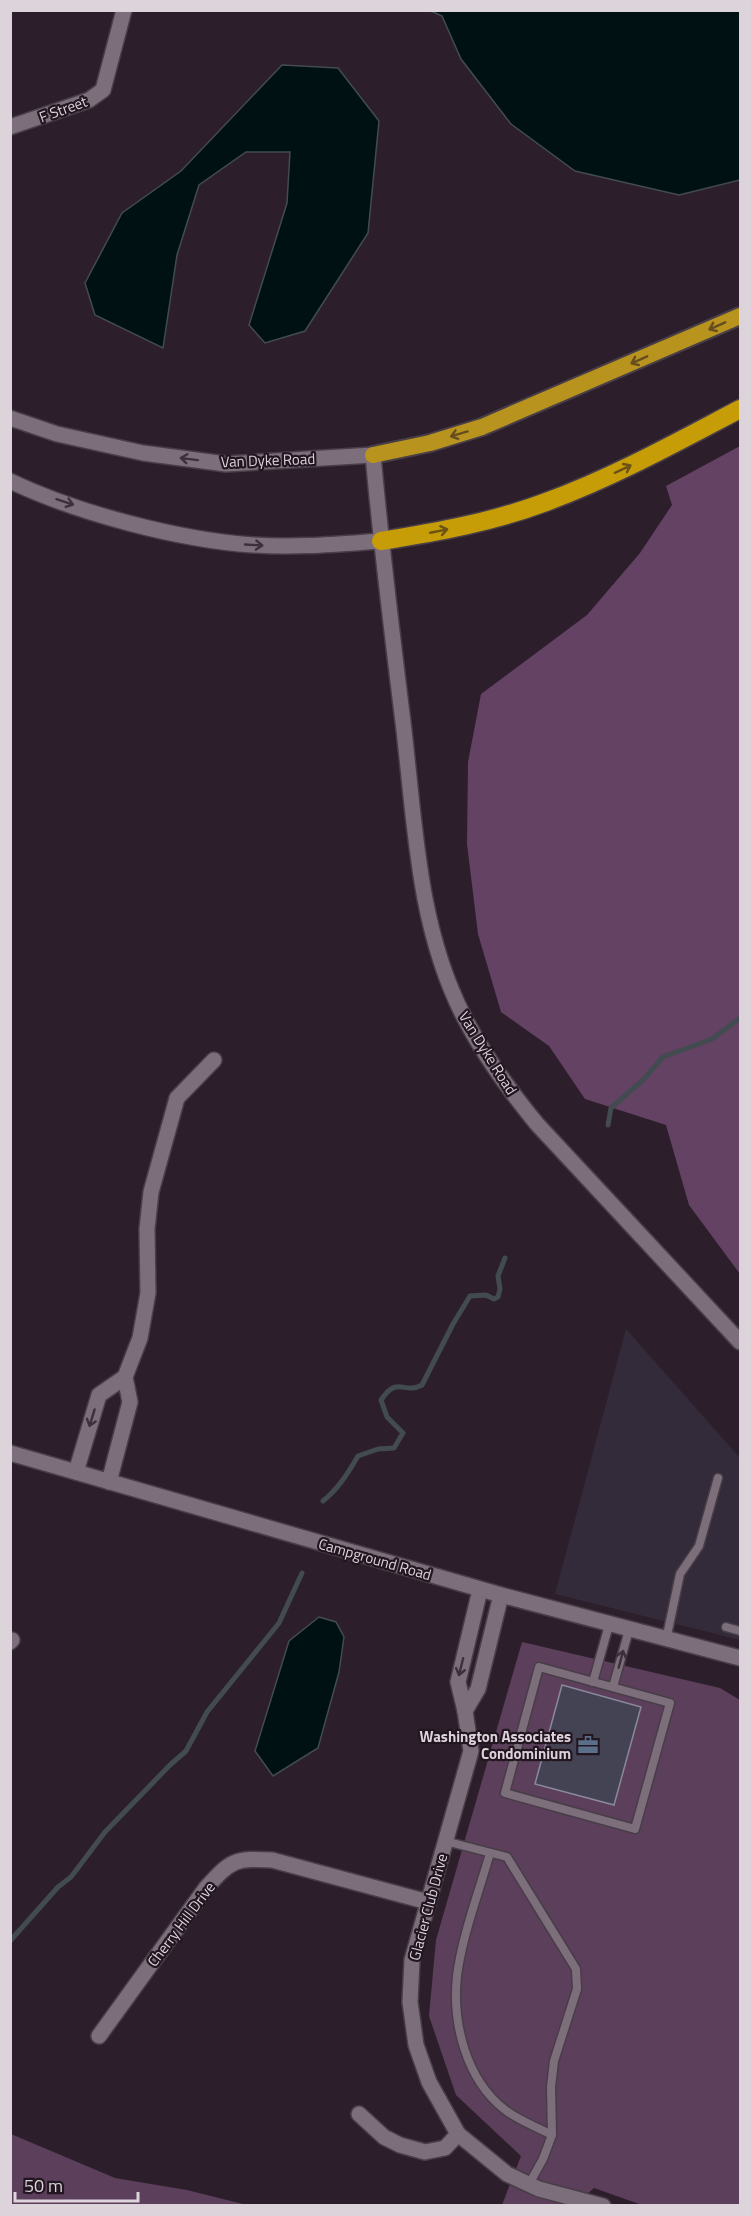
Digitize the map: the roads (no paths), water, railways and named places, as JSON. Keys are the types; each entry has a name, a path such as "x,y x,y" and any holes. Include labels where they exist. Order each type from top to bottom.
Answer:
{"highway":[{"path":"373,455 430,443 482,427 741,316"},
{"path":"381,541 456,528 544,503 627,468 741,409"}],"street":[{"name":"F Street","path":"10,128 88,100 103,90 124,10"},
{"name":"Van Dyke Road","path":"10,418 57,434 143,453 226,464 373,455 411,808 423,887 440,957 463,1015 507,1087 537,1124 741,1342"},
{"path":"10,481 32,491 119,520 209,540 253,545 314,546 381,541"},
{"path":"109,1482 130,1402 126,1377 140,1338 148,1293 147,1228 151,1192 177,1098 214,1060"},
{"path":"76,1472 99,1395 126,1377"},
{"name":"Campground Road","path":"10,1453 480,1590 741,1659"},
{"name":"Glacier Club Drive","path":"480,1590 458,1682 471,1751 412,1960 410,2002 416,2045 429,2082 458,2134 507,2174 539,2189 603,2205"},
{"path":"465,1711 478,1689 501,1595"},
{"path":"467,1643 488,1649"},
{"name":"Cherry Hill Drive","path":"99,2036 206,1888 225,1866 246,1859 273,1860 428,1902"},
{"path":"360,2114 384,2137 400,2145 425,2152 445,2148 458,2134"}],"lane":[{"path":"666,1640 680,1574 699,1546 718,1478"},
{"path":"593,1682 609,1625"},
{"path":"726,1627 741,1631"},
{"path":"613,1687 629,1630"},
{"path":"539,1667 593,1682 670,1703 635,1829 505,1792 539,1667"},
{"path":"445,1840 507,1857 576,1970 577,1989 554,2061 551,2087 552,2135 543,2159 529,2184"},
{"path":"490,1853 461,1953 457,1978 459,2021 463,2042 478,2079 490,2096 505,2111 552,2135"}],"waterway":[{"path":"608,1125 611,1108 643,1080 663,1057 712,1039 740,1018"},
{"path":"323,1501 338,1486 358,1456 378,1449 394,1448 403,1433 387,1417 381,1400 396,1387 410,1388 422,1385 470,1296 486,1295 494,1299 498,1297 500,1289 498,1276 505,1258"},
{"path":"10,1941 58,1887 71,1877 105,1832 186,1751 207,1712 279,1623 302,1573"}],"place":[{"name":"Washington Associates Condominium","path":"588,1745"}]}
